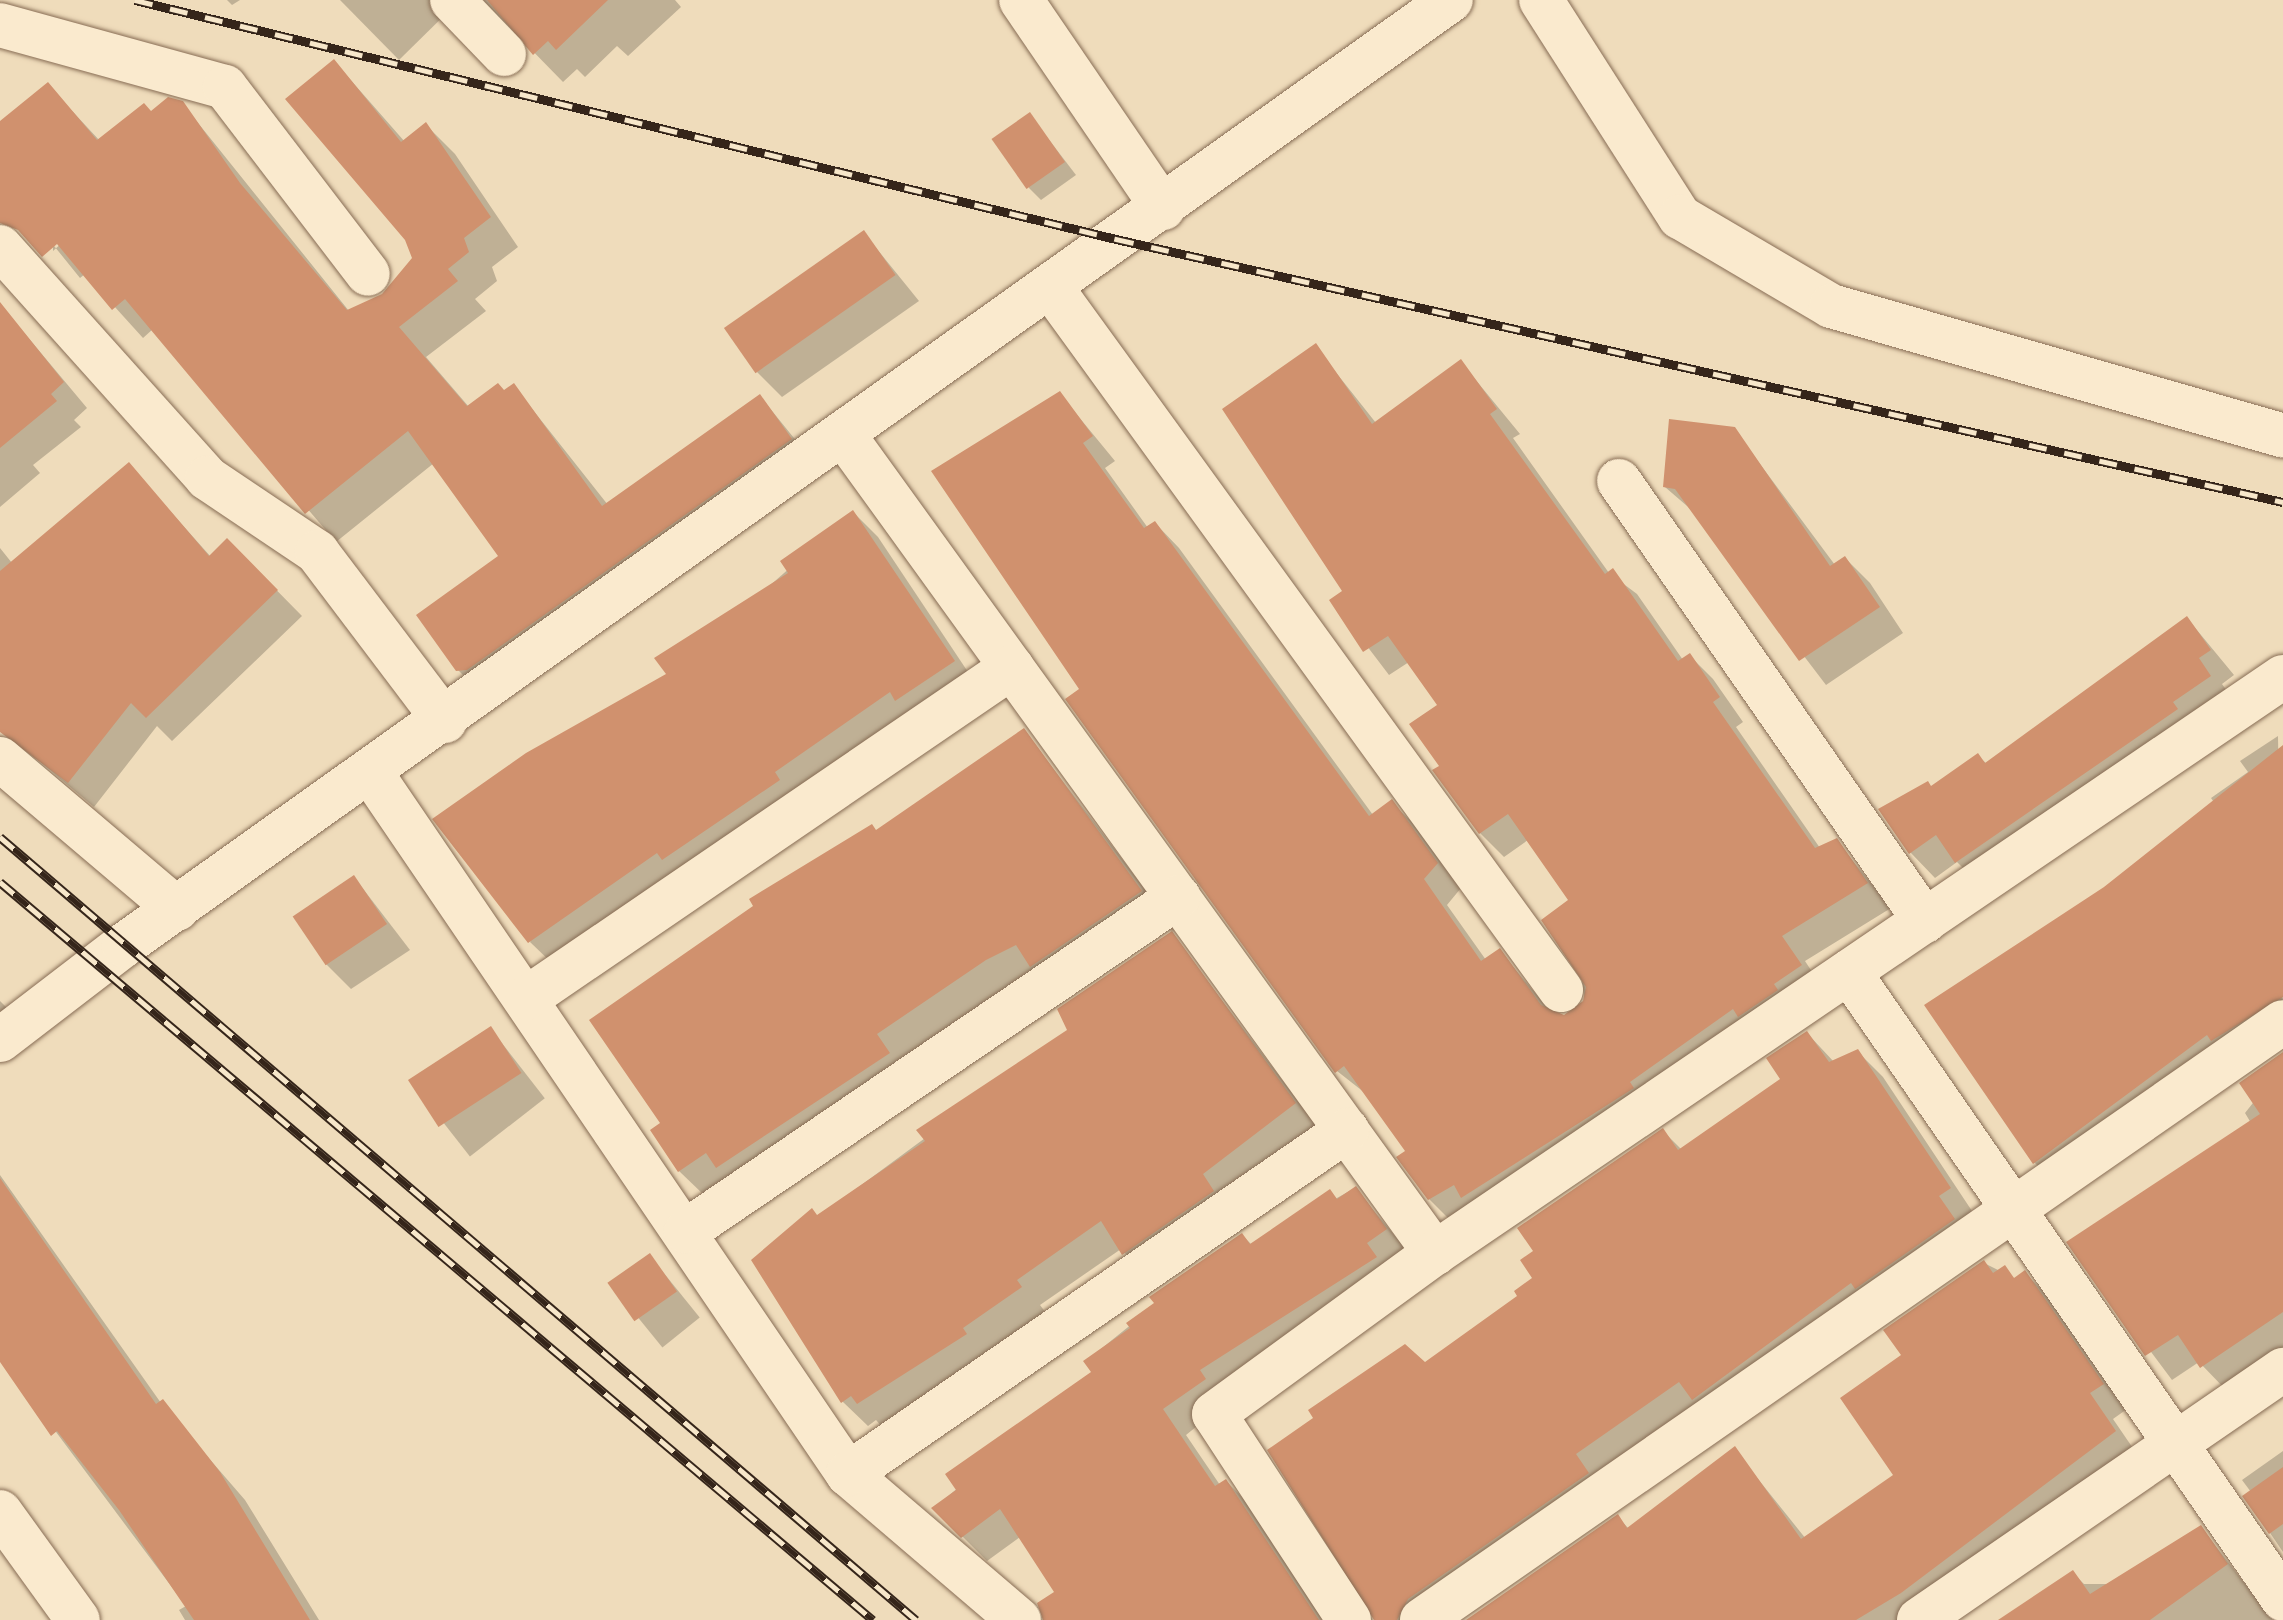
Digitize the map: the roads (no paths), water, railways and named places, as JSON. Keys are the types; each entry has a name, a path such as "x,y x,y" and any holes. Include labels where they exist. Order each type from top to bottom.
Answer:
{"street":[{"path":"452,0 504,54"},
{"path":"1021,0 1163,208"},
{"path":"0,1040 177,909 445,721 1451,0"},
{"path":"1541,0 1680,217 1831,306 2283,436"},
{"path":"0,25 225,87 368,274"},
{"path":"0,247 207,478 317,552 445,721"},
{"path":"1050,286 1561,990"},
{"path":"843,434 1435,1253"},
{"path":"1619,481 1925,921"},
{"path":"527,998 1012,667"},
{"path":"1349,1620 1214,1414 1435,1253 2283,677"},
{"path":"0,759 177,909"},
{"path":"371,773 686,1231 848,1474 1019,1620"},
{"path":"686,1231 1178,897"},
{"path":"1849,972 2179,1442 2283,1599"},
{"path":"1422,1620 2283,1022"},
{"path":"848,1474 1347,1130"},
{"path":"1919,1620 2283,1370"},
{"path":"0,1512 78,1620"}],"railway":[{"path":"135,0 1116,239 2283,502"},
{"path":"0,837 916,1620"},
{"path":"0,882 873,1620"}]}
